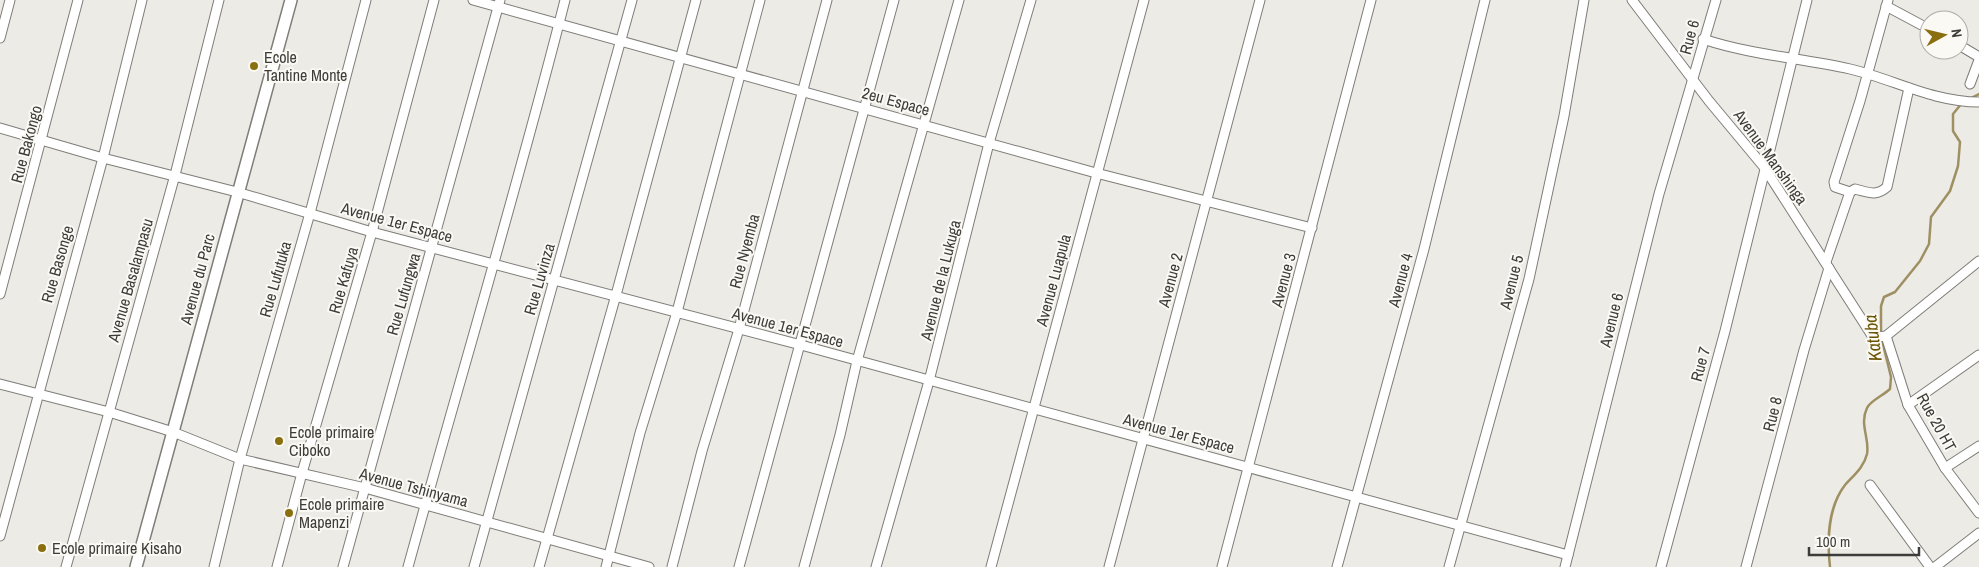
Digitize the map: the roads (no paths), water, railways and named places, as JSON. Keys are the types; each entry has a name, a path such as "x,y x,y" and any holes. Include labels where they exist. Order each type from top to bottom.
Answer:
{"street":[{"path":"0,38 10,0"},
{"name":"Rue Bakongo","path":"0,294 43,140 78,0"},
{"name":"Rue Basonge","path":"0,536 37,393 103,158 142,0"},
{"name":"Avenue Basalampasu","path":"66,567 175,175 219,0"},
{"name":"Avenue du Parc","path":"136,567 290,0"},
{"name":"Rue Lufutuka","path":"214,567 240,458 310,214 366,0"},
{"name":"Rue Kafuya","path":"278,567 302,473 372,232 434,0"},
{"name":"2eu Espace","path":"473,0 499,3 559,24 741,76 802,91 1096,173 1312,228"},
{"path":"408,567 494,263 565,0"},
{"name":"Rue Luvinza","path":"474,567 632,0"},
{"path":"540,567 696,0"},
{"path":"606,567 640,433 677,312 760,0"},
{"name":"Rue Nyemba","path":"672,567 702,451 739,328 827,0"},
{"path":"739,567 765,466 801,345 894,0"},
{"path":"804,567 840,435 857,361 959,0"},
{"name":"Avenue de la Lukuga","path":"876,567 930,381 990,143 1031,0"},
{"name":"Avenue Luapula","path":"991,567 1144,0"},
{"name":"Avenue 2","path":"1109,567 1260,0"},
{"name":"Avenue 3","path":"1222,567 1371,0"},
{"name":"Avenue 4","path":"1337,567 1424,249 1485,0"},
{"name":"Avenue 5","path":"1449,567 1529,279 1564,116 1584,0"},
{"name":"Avenue Manshinga","path":"1632,0 1693,82 1764,167 1871,334 1876,337 1886,336"},
{"name":"Rue 6","path":"1693,82 1703,39 1716,0"},
{"name":"Rue 7","path":"1661,567 1725,331 1764,167 1794,60 1807,0"},
{"name":"Rue Lufungwa","path":"343,567 499,3"},
{"path":"1909,88 1887,187 1881,192 1874,194 1854,189 1850,192 1835,187 1834,182 1887,3 1919,23"},
{"path":"1703,39 1760,55 1867,74 1952,101 1979,102"},
{"path":"1970,84 1979,58"},
{"name":"Avenue 6","path":"1565,567 1659,194 1693,82"},
{"name":"Avenue 1er Espace","path":"0,128 103,158 237,192 372,232 555,278 1568,555"},
{"name":"Rue 8","path":"1746,567 1804,350 1850,192"},
{"path":"1886,336 1979,262"},
{"name":"Rue 20 HT","path":"1886,336 1908,405 1945,468 1979,514"},
{"path":"1908,405 1979,355"},
{"name":"Avenue Tshinyama","path":"0,384 109,412 173,432 240,458 365,488 649,567"},
{"path":"1945,468 1979,446"},
{"path":"1870,485 1930,567"},
{"path":"1935,567 1979,533"}],"waterway":[{"name":"Katuba","path":"1971,98 1979,94"},
{"name":"Katuba","path":"1881,334 1881,306 1884,297 1895,292 1920,261 1929,244 1931,217 1950,191 1958,166 1960,142 1953,131 1953,114 1962,103"},
{"name":"Katuba","path":"1830,567 1829,535 1835,503 1845,485 1866,459 1868,448 1864,420 1867,408 1890,389 1891,377 1882,340"}],"place":[{"name":"Ecole Tantine Monte","path":"254,66"},
{"name":"Ecole primaire Ciboko","path":"279,441"},
{"name":"Ecole primaire Mapenzi","path":"289,513"},
{"name":"Ecole primaire Kisaho","path":"42,548"}]}
